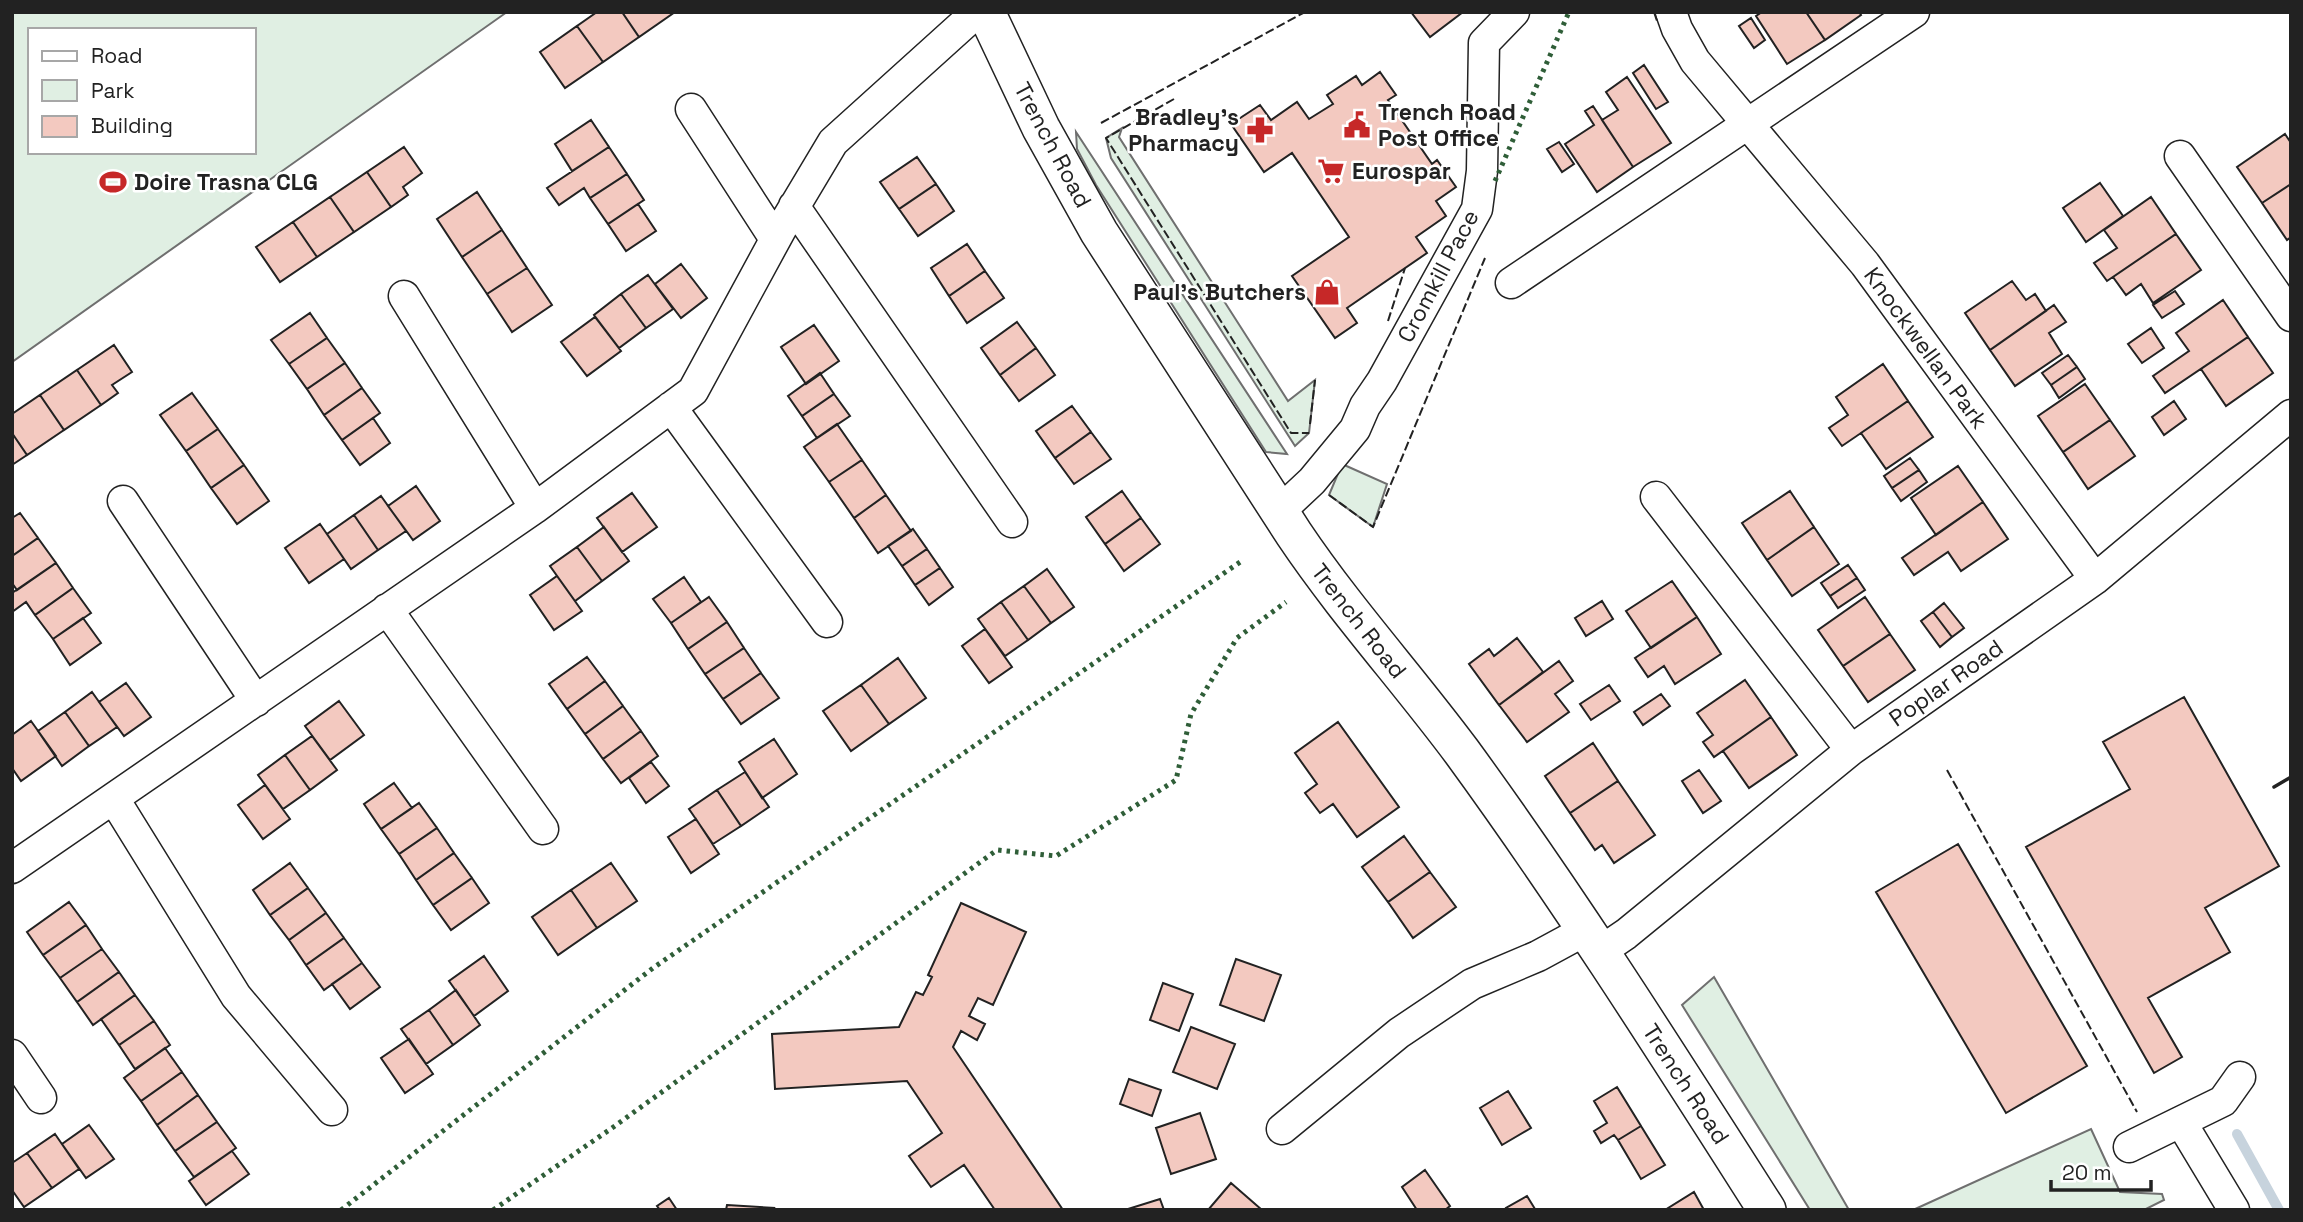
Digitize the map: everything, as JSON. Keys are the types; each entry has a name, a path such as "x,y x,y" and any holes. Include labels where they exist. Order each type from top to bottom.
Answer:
{"street":[{"path":"12,868 535,508 693,391 775,239 833,142 976,12"},
{"name":"Trench Road","path":"986,12 1041,128 1099,232 1319,572 1461,751 1593,940 1767,1210"},
{"name":"Cromkill Pace","path":"1280,511 1312,481 1355,429 1365,406 1382,381 1477,209 1482,172 1484,43 1514,12"},
{"name":"Knockwellan Park","path":"1671,12 1695,61 1865,264 2095,579"},
{"path":"1511,283 1914,12"},
{"path":"691,108 775,239"},
{"path":"2180,156 2291,316"},
{"path":"794,206 1012,522"},
{"path":"404,296 535,508"},
{"path":"671,407 827,622"},
{"name":"Poplar Road","path":"1283,1129 1399,1032 1472,984 1538,956 1593,940 1626,934 1851,750 2095,579 2291,415"},
{"path":"1656,497 1851,750"},
{"path":"123,501 256,701"},
{"path":"387,609 543,829"},
{"path":"114,799 236,996 332,1110"},
{"path":"12,1055 41,1098"},
{"path":"2129,1147 2223,1101 2240,1077"},
{"path":"2181,1122 2234,1210"}],"green space":[{"path":"12,12 507,12 12,362"},
{"path":"1122,128 1119,137 1288,401 1315,380 1309,433 1295,446 1111,158 1106,138"},
{"path":"1076,132 1287,454 1266,452 1096,185 1077,149"},
{"path":"1342,464 1387,484 1373,527 1329,495"},
{"path":"1714,977 1849,1210 1810,1210 1682,1005"},
{"path":"2091,1129 2120,1192 2162,1194 2164,1200 2144,1210 1913,1210"}],"building":[{"path":"597,12 622,12 639,37 603,62 577,26"},
{"path":"622,12 675,12 639,37"},
{"path":"1411,12 1463,12 1430,37"},
{"path":"1762,12 1806,12 1825,40 1787,64 1756,16"},
{"path":"1806,12 1859,12 1861,15 1825,40"},
{"path":"1751,18 1765,40 1754,48 1739,26"},
{"path":"577,26 603,62 565,88 540,52"},
{"path":"1644,65 1668,102 1656,109 1633,73"},
{"path":"1380,72 1396,95 1388,100 1432,164 1437,160 1456,187 1436,201 1446,216 1416,237 1427,253 1347,308 1357,323 1335,338 1292,276 1349,237 1292,153 1264,172 1231,124 1260,105 1271,120 1297,102 1309,119 1333,104 1327,95 1356,76 1362,85"},
{"path":"1627,77 1671,143 1633,167 1602,120 1618,110 1606,92"},
{"path":"1593,106 1633,167 1597,192 1565,144 1594,125 1585,111"},
{"path":"591,120 609,147 572,171 555,144"},
{"path":"2285,134 2291,143 2291,184 2262,203 2237,167"},
{"path":"1559,142 1574,164 1562,172 1547,149"},
{"path":"404,147 422,173 403,187 408,195 391,207 367,172"},
{"path":"609,147 627,174 590,198 584,188 559,205 547,188"},
{"path":"917,157 936,184 899,209 880,182"},
{"path":"367,172 391,207 354,232 330,197"},
{"path":"627,174 644,200 608,224 590,198"},
{"path":"2100,183 2123,216 2086,242 2063,208"},
{"path":"936,184 954,211 918,236 899,209"},
{"path":"2291,184 2291,237 2287,240 2262,203"},
{"path":"477,192 502,230 462,257 437,219"},
{"path":"330,197 354,232 317,257 293,222"},
{"path":"2151,197 2176,234 2107,281 2094,263 2117,248 2104,230"},
{"path":"638,204 656,231 626,251 608,224"},
{"path":"293,222 317,257 280,282 256,247"},
{"path":"502,230 527,268 487,294 462,257"},
{"path":"2176,234 2201,270 2153,303 2141,284 2126,295 2113,277"},
{"path":"967,244 985,271 949,296 931,268"},
{"path":"681,264 707,298 681,318 655,284"},
{"path":"527,268 552,305 512,332 487,294"},
{"path":"985,271 1004,298 967,323 949,296"},
{"path":"648,275 673,309 646,328 621,294"},
{"path":"2012,281 2026,300 2035,294 2046,311 1990,350 1965,313"},
{"path":"2175,291 2184,304 2162,318 2153,305"},
{"path":"621,294 646,328 619,348 594,315"},
{"path":"2223,300 2248,337 2165,393 2153,376 2189,351 2176,333"},
{"path":"2054,305 2066,322 2049,333 2062,354 2015,386 1990,350"},
{"path":"310,313 327,338 289,364 271,340"},
{"path":"595,317 621,351 587,376 561,342"},
{"path":"1017,322 1036,348 1000,375 981,348"},
{"path":"814,325 839,361 806,384 781,347"},
{"path":"2151,328 2164,348 2142,363 2128,344"},
{"path":"2248,337 2273,373 2226,406 2201,369"},
{"path":"327,338 345,363 307,389 289,364"},
{"path":"114,345 132,372 112,385 118,393 101,405 77,370"},
{"path":"1036,348 1055,375 1019,401 1000,375"},
{"path":"2068,355 2077,367 2051,385 2042,373"},
{"path":"345,363 362,388 324,415 307,389"},
{"path":"1883,364 1908,401 1842,446 1829,428 1848,415 1836,397"},
{"path":"2077,367 2085,379 2059,398 2051,385"},
{"path":"77,370 101,405 64,430 40,395"},
{"path":"820,373 834,394 802,416 788,396"},
{"path":"2085,384 2110,420 2063,452 2038,416"},
{"path":"362,388 380,413 342,440 324,415"},
{"path":"192,393 218,429 186,451 160,415"},
{"path":"834,394 850,416 817,438 802,416"},
{"path":"40,395 64,430 27,455 12,433 12,414"},
{"path":"1908,401 1933,437 1886,469 1861,433"},
{"path":"2174,401 2186,419 2164,435 2152,417"},
{"path":"1072,406 1091,432 1055,458 1036,431"},
{"path":"373,418 390,443 360,465 342,440"},
{"path":"2110,420 2135,456 2088,489 2063,452"},
{"path":"837,424 862,460 829,482 804,447"},
{"path":"218,429 244,465 211,488 186,451"},
{"path":"1091,432 1111,459 1074,484 1055,458"},
{"path":"12,433 27,455 12,465"},
{"path":"1910,458 1919,470 1892,488 1884,476"},
{"path":"862,460 886,495 854,518 829,482"},
{"path":"244,465 269,501 237,524 211,488"},
{"path":"1958,466 1983,502 1936,535 1911,498"},
{"path":"1919,470 1927,482 1901,501 1892,488"},
{"path":"416,486 440,521 413,540 388,506"},
{"path":"1122,491 1141,518 1105,544 1086,517"},
{"path":"1790,491 1814,527 1767,560 1742,523"},
{"path":"632,493 657,527 622,552 597,518"},
{"path":"886,495 911,531 878,553 854,518"},
{"path":"381,496 406,531 378,550 354,515"},
{"path":"1983,502 2008,539 1961,571 1948,552 1914,575 1902,558"},
{"path":"20,513 38,538 12,556 12,518"},
{"path":"354,515 378,550 351,569 327,534"},
{"path":"1141,518 1160,544 1124,571 1105,544"},
{"path":"320,524 344,559 309,583 285,548"},
{"path":"604,527 629,561 602,581 577,547"},
{"path":"1814,527 1839,564 1792,596 1767,560"},
{"path":"913,529 927,549 902,566 888,546"},
{"path":"38,538 56,563 17,590 12,583 12,556"},
{"path":"577,547 602,581 575,601 550,566"},
{"path":"927,549 940,568 915,585 902,566"},
{"path":"56,563 73,588 35,615 26,602 12,612 12,593"},
{"path":"1848,565 1857,578 1830,596 1821,583"},
{"path":"940,568 953,587 929,605 915,585"},
{"path":"1047,569 1074,607 1051,623 1024,586"},
{"path":"557,576 582,611 554,630 530,595"},
{"path":"684,577 701,602 671,623 653,599"},
{"path":"1857,578 1865,590 1838,608 1830,596"},
{"path":"1672,581 1697,617 1651,648 1626,611"},
{"path":"1024,586 1051,623 1028,640 1001,602"},
{"path":"73,588 91,613 53,639 35,615"},
{"path":"709,597 727,622 688,649 671,623"},
{"path":"1865,597 1890,634 1843,666 1818,630"},
{"path":"1602,601 1613,619 1586,636 1575,618"},
{"path":"1001,602 1028,640 1005,656 978,619"},
{"path":"1944,603 1964,628 1952,637 1933,612"},
{"path":"1933,612 1952,637 1940,647 1921,621"},
{"path":"1697,617 1721,654 1675,684 1664,666 1648,677 1635,658"},
{"path":"83,618 101,643 70,665 53,639"},
{"path":"727,622 744,648 705,674 688,649"},
{"path":"985,629 1012,667 989,683 962,646"},
{"path":"1890,634 1915,670 1868,702 1843,666"},
{"path":"1517,638 1543,672 1499,705 1469,664 1489,649 1494,656"},
{"path":"744,648 761,673 723,699 705,674"},
{"path":"587,657 605,681 567,709 549,684"},
{"path":"898,658 926,698 889,724 861,685"},
{"path":"1559,661 1573,681 1555,694 1569,712 1527,742 1499,705"},
{"path":"761,673 779,698 741,724 723,699"},
{"path":"1745,680 1771,717 1714,757 1703,742 1713,735 1697,713"},
{"path":"605,681 623,706 585,734 567,709"},
{"path":"126,683 151,717 124,736 99,702"},
{"path":"861,685 889,724 851,751 823,711"},
{"path":"1609,685 1620,701 1591,720 1580,704"},
{"path":"92,692 117,727 89,746 65,712"},
{"path":"1661,694 1670,706 1643,725 1634,712"},
{"path":"2184,697 2279,866 2205,908 2230,952 2148,998 2182,1057 2154,1073 2026,847 2130,789 2103,742"},
{"path":"339,701 364,735 330,760 305,726"},
{"path":"623,706 641,731 603,759 585,734"},
{"path":"65,712 89,746 62,766 38,731"},
{"path":"1771,717 1797,755 1749,788 1723,751"},
{"path":"31,721 56,756 21,781 12,768 12,735"},
{"path":"1338,722 1399,807 1357,837 1333,804 1320,813 1305,793 1317,784 1295,753"},
{"path":"641,731 658,756 621,783 603,759"},
{"path":"312,736 337,770 310,790 285,755"},
{"path":"774,739 797,774 762,798 739,762"},
{"path":"1593,743 1618,781 1570,813 1545,776"},
{"path":"285,755 310,790 283,809 258,775"},
{"path":"651,762 669,786 646,803 629,778"},
{"path":"1699,770 1721,801 1703,813 1682,781"},
{"path":"745,772 769,807 741,826 717,790"},
{"path":"1618,781 1655,835 1614,863 1602,845 1595,850 1570,813"},
{"path":"394,783 412,808 381,829 364,804"},
{"path":"265,785 290,819 263,839 238,805"},
{"path":"717,790 741,826 713,844 689,809"},
{"path":"419,803 437,828 399,854 381,829"},
{"path":"696,819 719,854 691,873 668,837"},
{"path":"437,828 454,853 416,880 399,854"},
{"path":"1404,836 1430,872 1388,902 1362,867"},
{"path":"1958,844 2087,1066 2006,1113 1876,892"},
{"path":"454,853 472,878 433,905 416,880"},
{"path":"290,863 308,888 270,915 253,890"},
{"path":"611,863 637,901 597,928 571,890"},
{"path":"1430,872 1456,907 1413,938 1388,902"},
{"path":"472,878 489,903 451,930 433,905"},
{"path":"308,888 326,913 289,940 270,915"},
{"path":"571,890 597,928 558,955 532,917"},
{"path":"69,902 86,925 43,955 27,932"},
{"path":"961,903 1026,932 993,1005 978,998 969,1016 985,1024 977,1040 961,1031 953,1047 1063,1210 995,1210 964,1165 931,1187 909,1156 942,1133 907,1081 775,1089 772,1034 899,1027 916,992 923,995 932,977 928,975"},
{"path":"326,913 344,938 306,965 289,940"},
{"path":"86,925 102,949 60,978 43,955"},
{"path":"344,938 362,963 324,990 306,965"},
{"path":"102,949 119,972 77,1002 60,978"},
{"path":"484,956 508,991 474,1016 449,981"},
{"path":"1236,959 1281,975 1264,1021 1220,1005"},
{"path":"362,963 380,987 350,1009 332,984"},
{"path":"119,972 135,995 93,1025 77,1002"},
{"path":"1163,983 1193,994 1179,1031 1150,1020"},
{"path":"456,990 480,1025 453,1045 429,1010"},
{"path":"135,995 154,1021 119,1045 101,1019"},
{"path":"429,1010 453,1045 426,1064 401,1029"},
{"path":"154,1021 170,1045 135,1069 119,1045"},
{"path":"1191,1027 1235,1044 1217,1089 1173,1072"},
{"path":"409,1039 433,1074 405,1093 381,1058"},
{"path":"165,1048 182,1072 141,1101 124,1078"},
{"path":"182,1072 198,1095 157,1125 141,1101"},
{"path":"1129,1079 1161,1090 1152,1116 1120,1104"},
{"path":"1617,1087 1641,1126 1618,1140 1614,1135 1601,1143 1594,1131 1607,1123 1594,1101"},
{"path":"1508,1091 1531,1128 1502,1145 1480,1108"},
{"path":"198,1095 217,1122 175,1151 157,1125"},
{"path":"1200,1113 1216,1159 1171,1174 1156,1128"},
{"path":"217,1122 236,1148 194,1177 175,1151"},
{"path":"89,1125 114,1159 86,1178 62,1144"},
{"path":"1641,1126 1665,1165 1641,1179 1618,1140"},
{"path":"55,1134 79,1169 52,1188 27,1153"},
{"path":"232,1151 249,1174 206,1205 189,1181"},
{"path":"27,1153 52,1188 24,1207 12,1190 12,1163"},
{"path":"1425,1170 1450,1206 1445,1210 1417,1210 1402,1187"},
{"path":"1231,1183 1262,1210 1208,1210"},
{"path":"1694,1192 1704,1210 1665,1210"},
{"path":"1527,1196 1535,1209 1507,1210 1506,1208"},
{"path":"669,1198 677,1210 660,1210 657,1206"},
{"path":"1160,1199 1164,1210 1128,1209"},
{"path":"727,1205 774,1208 726,1210"}],"waterway":[{"path":"2237,1134 2279,1210"}],"hedge":[{"path":"1495,181 1569,12"},
{"path":"341,1210 653,968 1243,560"},
{"path":"493,1210 612,1128 997,850 1056,856 1176,780 1191,714 1237,638 1286,602"}],"fence":[{"path":"1101,123 1305,12"},
{"path":"1654,12 1658,24"},
{"path":"1174,99 1106,138 1291,433 1309,433"},
{"path":"1329,495 1373,527 1485,258"},
{"path":"1388,321 1405,268"},
{"path":"1310,424 1315,380"},
{"path":"1947,770 2137,1112"}],"wall":[{"path":"2274,787 2291,777"}],"place":[{"name":"Trench Road Post Office","path":"1357,125"},
{"name":"Bradley's Pharmacy","path":"1260,130"},
{"name":"Eurospar","path":"1331,171"},
{"name":"Doire Trasna CLG","path":"113,182"},
{"name":"Paul's Butchers","path":"1327,292"}]}
